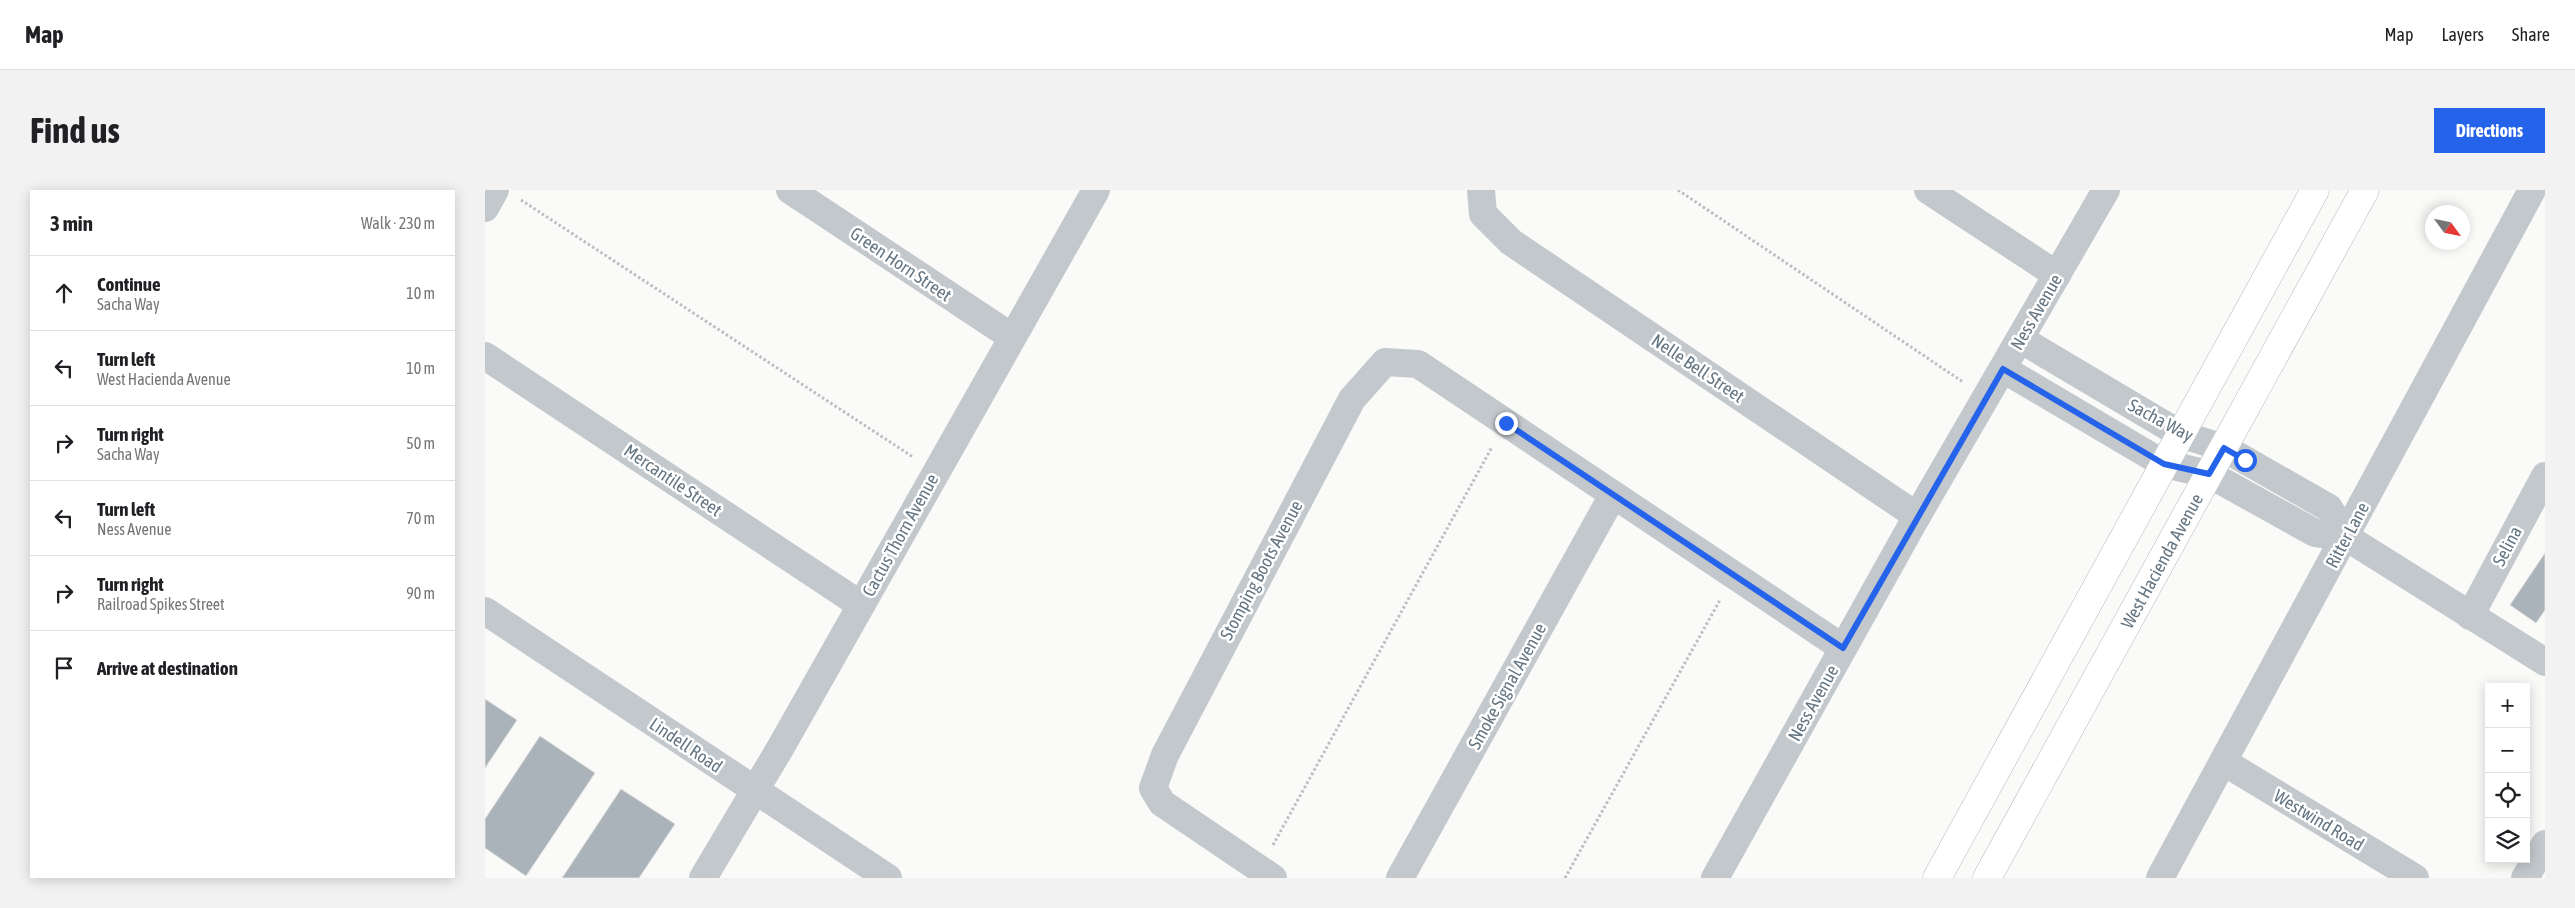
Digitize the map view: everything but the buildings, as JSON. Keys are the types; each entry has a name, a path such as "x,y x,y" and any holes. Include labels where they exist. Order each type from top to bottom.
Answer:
{"main road":[{"path":"1937,878 2315,190"},
{"name":"West Hacienda Avenue","path":"1987,878 2365,190"}],"street":[{"name":"Green Horn Street","path":"790,190 1012,337"},
{"name":"Cactus Thorn Avenue","path":"703,878 755,791 1096,190"},
{"path":"1928,190 2057,275"},
{"name":"Ness Avenue","path":"1715,878 1917,516 2105,190"},
{"name":"Ritter Lane","path":"2160,878 2347,537 2532,190"},
{"path":"485,208 505,193"},
{"name":"Nelle Bell Street","path":"1482,202 1511,242 1917,516"},
{"name":"Sacha Way","path":"2020,339 2180,434 2224,448 2329,508 2347,537 2545,662"},
{"name":"Mercantile Street","path":"485,356 861,605"},
{"name":"Stomping Boots Avenue","path":"1266,873 1162,803 1153,788 1165,755 1352,398 1385,362 1418,364 1506,423"},
{"name":"Sacha Way","path":"2003,369 2164,464 2209,474 2315,533 2347,537"},
{"path":"1506,423 1843,648"},
{"name":"Selina","path":"2470,616 2545,476"},
{"name":"Smoke Signal Avenue","path":"1400,878 1613,494"},
{"name":"Lindell Road","path":"485,611 888,878"},
{"name":"Westwind Road","path":"2224,762 2415,878"},
{"path":"2525,878 2545,844"}],"path":[{"path":"1678,190 1987,397"},
{"path":"505,193 936,472"},
{"path":"1266,873 1506,423"},
{"path":"1565,878 1733,575"}],"route":[{"path":"1506,423 1843,648 2003,369 2164,464 2209,474 2224,448 2245,460"}]}
